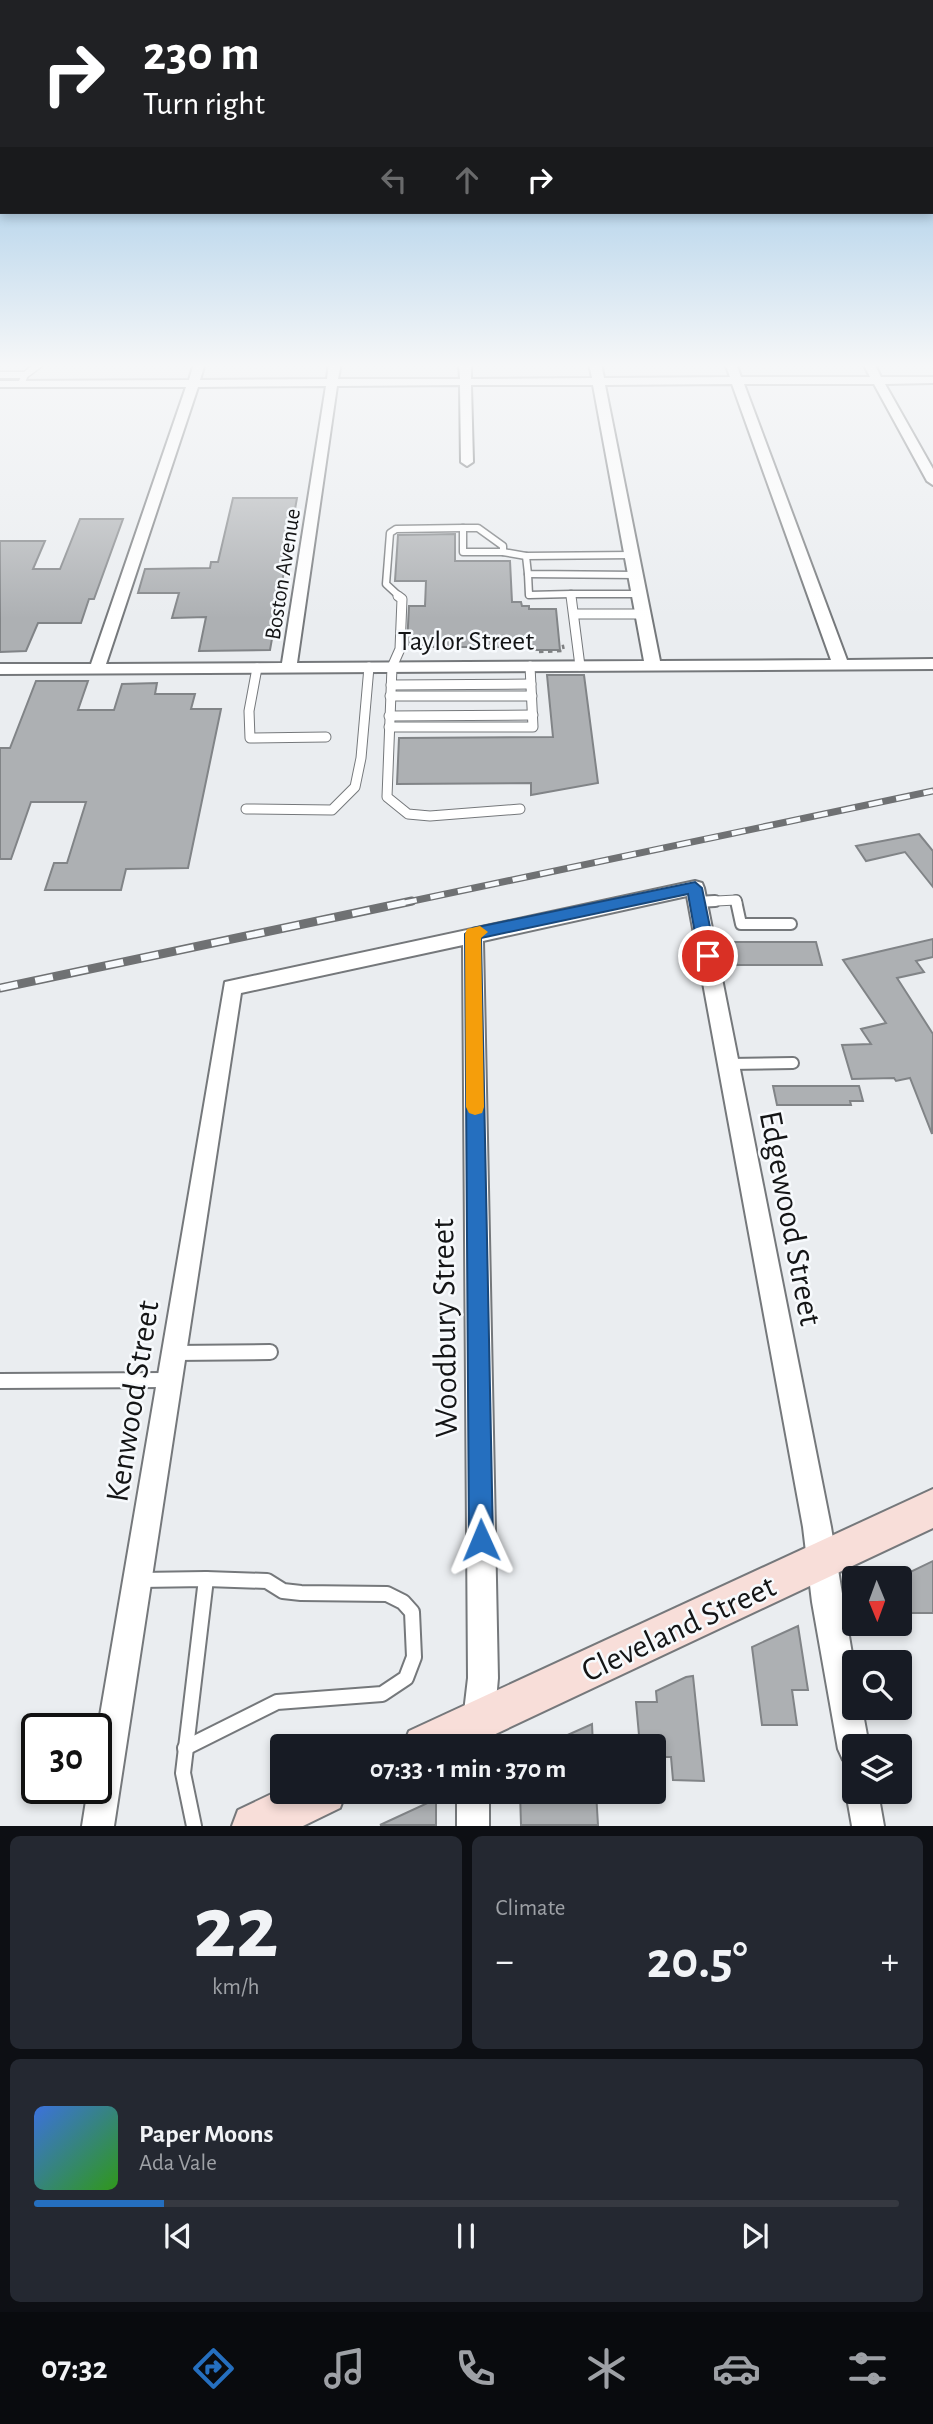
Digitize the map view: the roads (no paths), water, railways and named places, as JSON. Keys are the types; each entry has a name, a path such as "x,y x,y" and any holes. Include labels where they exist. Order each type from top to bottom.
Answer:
{"main road":[{"name":"Cleveland Street","path":"477,1734 821,1560 933,1508"},
{"path":"268,1822 302,1804"}],"street":[{"path":"97,668 172,448"},
{"name":"Boston Avenue","path":"289,667 322,448"},
{"path":"467,448 467,462"},
{"path":"612,448 653,666"},
{"path":"761,448 841,665"},
{"path":"915,448 933,481"},
{"name":"Taylor Street","path":"0,670 933,664"},
{"path":"473,934 696,895"},
{"name":"Edgewood Street","path":"696,895 821,1560"},
{"name":"Kenwood Street","path":"98,1825 232,987 473,934"},
{"name":"Woodbury Street","path":"473,934 483,1678 477,1734"},
{"path":"821,1560 851,1734"},
{"path":"473,1804 473,1825"},
{"path":"864,1804 868,1825"}],"lane":[{"path":"463,528 463,552 632,555"},
{"path":"503,552 503,546 478,528 396,529 390,533 386,584 402,599 400,649 392,667 387,797 408,814 430,816 520,809"},
{"path":"526,555 530,594 639,594"},
{"path":"528,574 636,575"},
{"path":"571,594 580,666"},
{"path":"574,614 643,614"},
{"path":"389,727 533,727 530,666"},
{"path":"257,667 249,711 250,738 326,737"},
{"path":"246,809 332,810 355,786 361,758 369,667"},
{"path":"391,685 531,684"},
{"path":"390,696 532,696"},
{"path":"389,716 533,715"},
{"path":"696,895 736,900 741,924 791,924"},
{"path":"728,1064 793,1063"},
{"path":"174,1353 270,1352"},
{"path":"0,1381 169,1380"},
{"path":"137,1580 251,1579 267,1581 282,1591 387,1594 410,1607 414,1619 414,1665 408,1678 397,1687 382,1694 295,1699 265,1707 185,1748"},
{"path":"194,1825 183,1773 206,1580"}],"railway":[{"path":"403,903 933,791"},
{"path":"0,988 412,901"}]}
